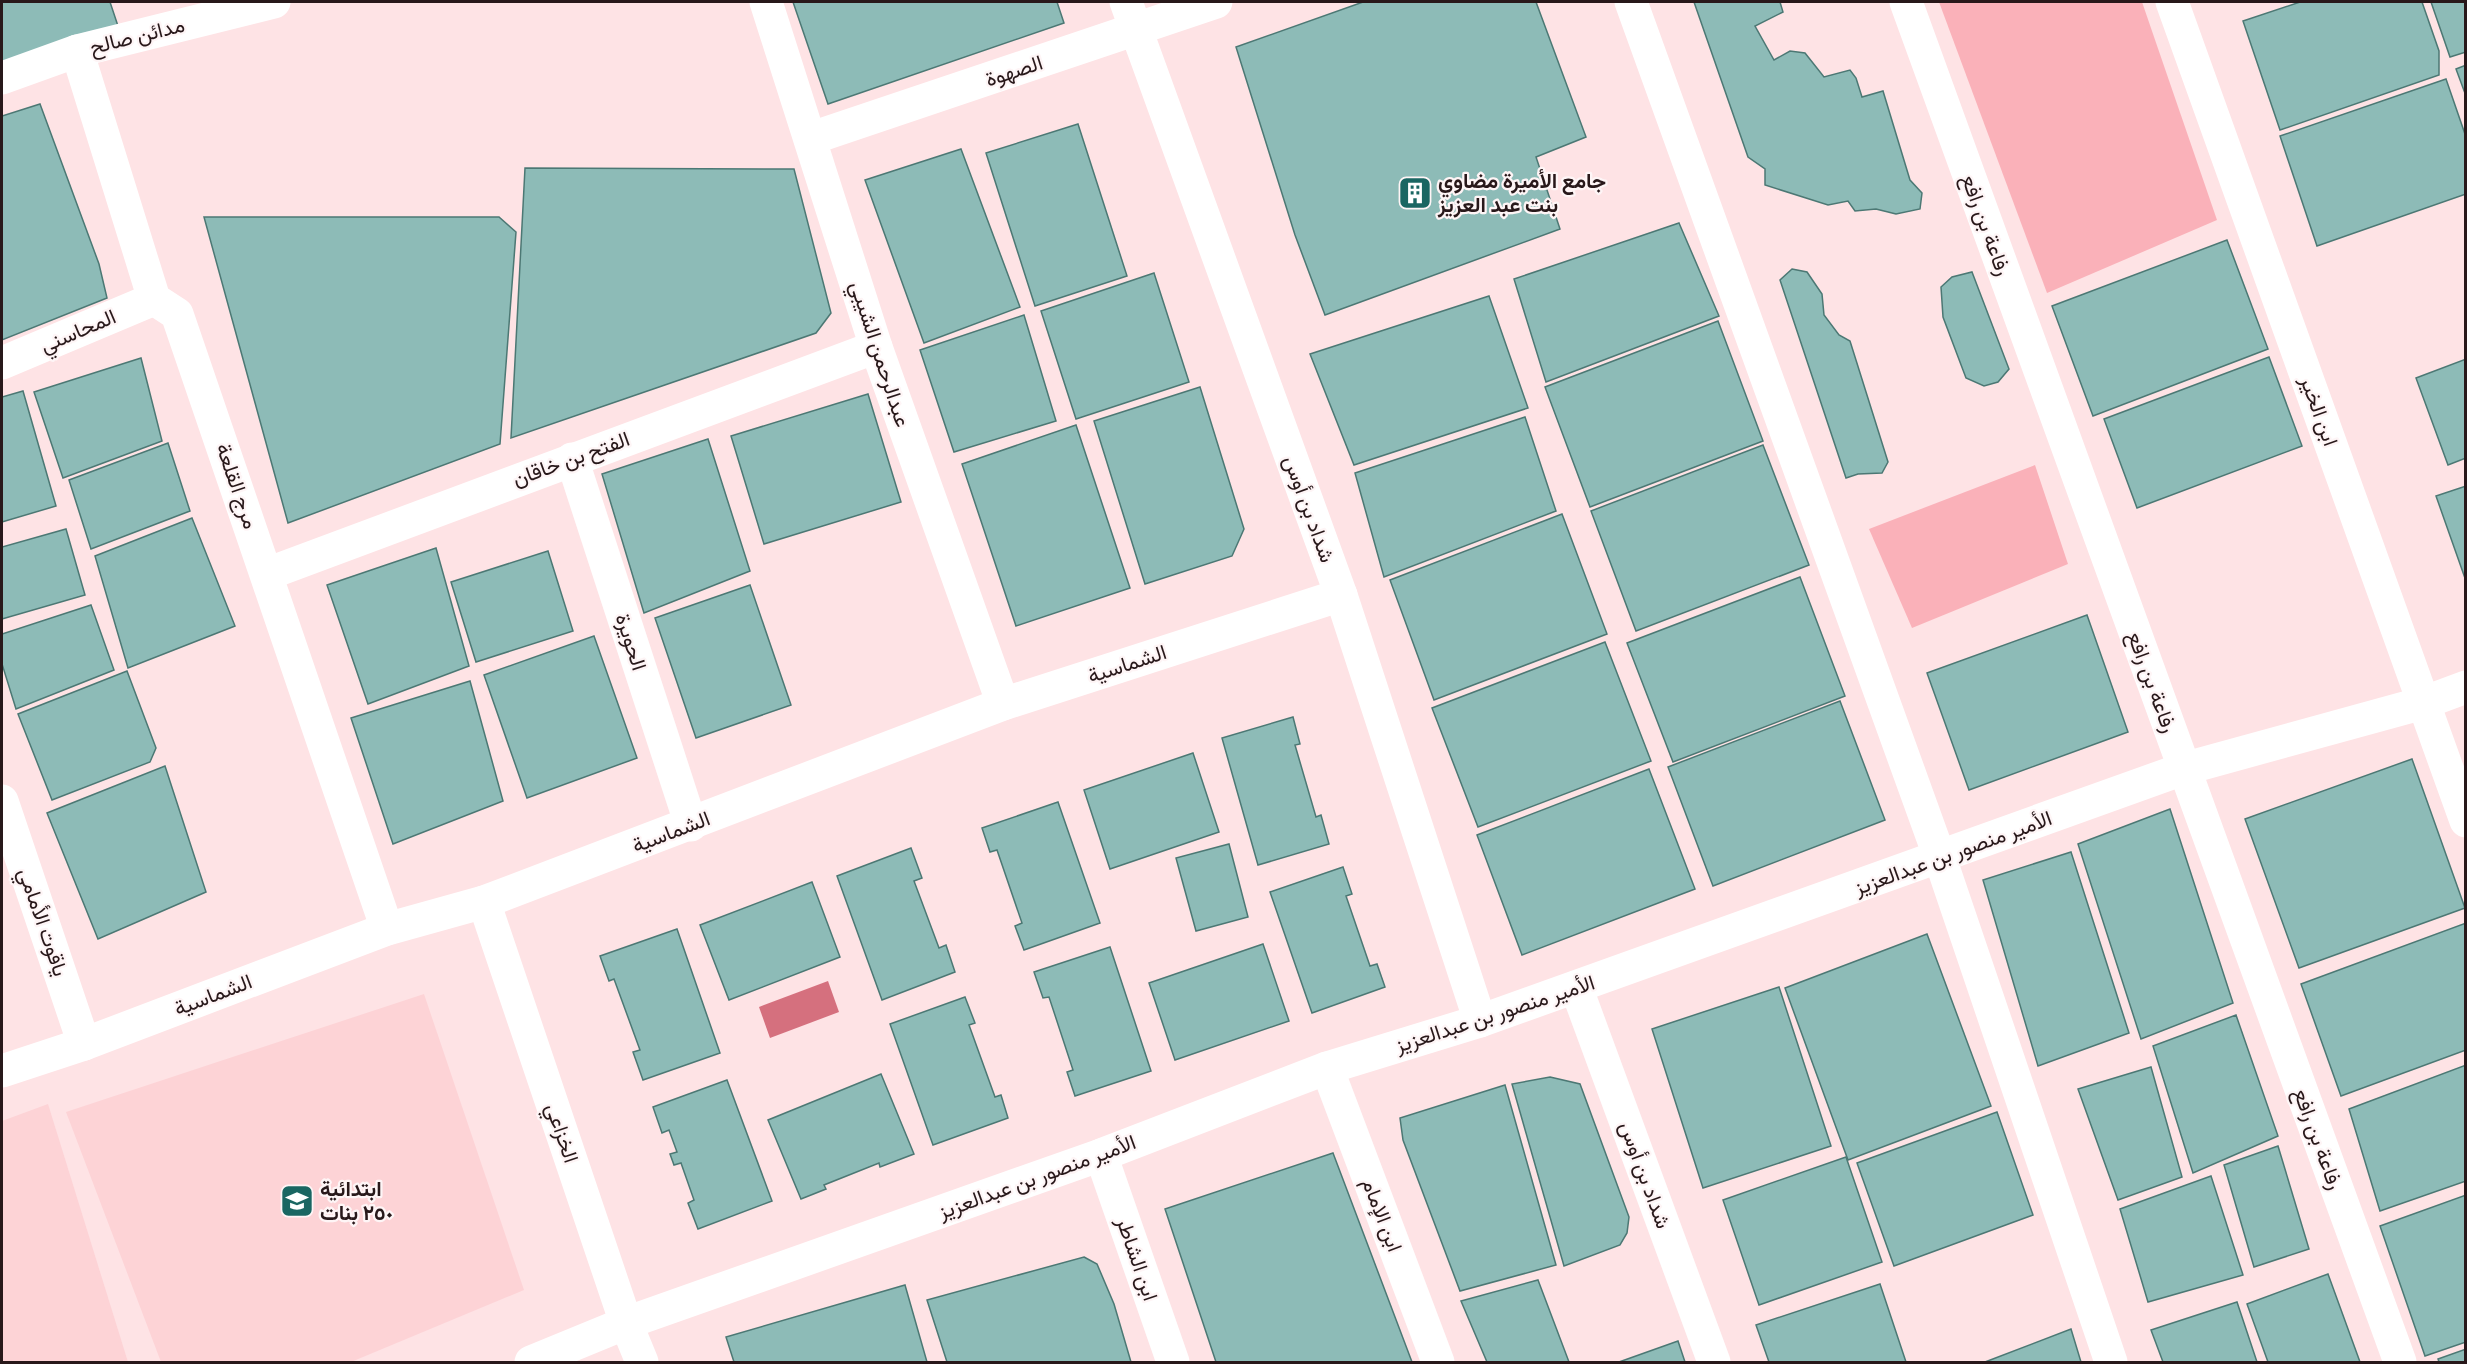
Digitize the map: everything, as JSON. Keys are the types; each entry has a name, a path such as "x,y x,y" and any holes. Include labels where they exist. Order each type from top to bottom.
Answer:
{"street":[{"name":"مدائن صالح","path":"2,78 77,51 274,2"},
{"name":"عبدالرحمن الشيبي","path":"766,2 812,138 876,347 1003,704"},
{"name":"الصهوة","path":"812,138 1131,16 1216,2"},
{"path":"1631,2 1940,858 2110,1362"},
{"name":"رفاعة بن رافع","path":"1906,2 2400,1362"},
{"name":"ابن الخير","path":"2172,2 2466,821"},
{"name":"شداد بن أوس","path":"1131,16 1341,595 1480,1021"},
{"path":"77,51 154,299"},
{"name":"المحاسني","path":"2,363 154,299"},
{"name":"مرج القلعة","path":"154,299 177,314 387,929"},
{"name":"الفتح بن خاقان","path":"267,574 876,347"},
{"name":"الحويرة","path":"572,459 691,825"},
{"name":"الشماسية","path":"2,1071 84,1044 387,929 484,902 691,825 1003,704 1341,595"},
{"name":"الأمير منصور بن عبدالعزيز","path":"531,1362 626,1323 1101,1155 1327,1068 1480,1021 2183,769 2423,703 2466,687"},
{"name":"ياقوت الأمامي","path":"2,801 84,1044"},
{"name":"الخزاعي","path":"484,902 626,1323 642,1362"},
{"name":"شداد بن أوس","path":"1575,987 1714,1362"},
{"name":"ابن الإمام","path":"1327,1068 1438,1362"},
{"name":"ابن الشاطر","path":"1101,1155 1173,1362"}],"shaded area":[{"path":"1939,2 2142,2 2217,220 2047,293"},
{"path":"2035,465 2068,564 1912,628 1869,529"},
{"path":"828,981 839,1012 770,1038 759,1007"},
{"name":"ابتدائية ٢٥٠ بنات","path":"424,994 524,1290 351,1362 161,1362 66,1112"},
{"path":"48,1104 128,1362 2,1362 2,1121"}],"building":[{"path":"2,2 110,2 119,29 2,65"},
{"path":"793,2 1057,2 1064,23 828,104"},
{"name":"جامع الأميرة مضاوي بنت عبد العزيز","path":"1363,2 1536,2 1586,137 1536,157 1560,229 1325,315 1295,235 1236,47"},
{"path":"1694,2 1780,2 1783,12 1755,26 1774,60 1790,51 1805,53 1824,77 1850,70 1856,78 1862,97 1883,91 1910,180 1922,193 1920,209 1896,214 1876,209 1855,211 1848,201 1828,205 1765,185 1765,169 1748,157"},
{"path":"2300,2 2422,2 2439,51 2439,75 2280,130 2243,21"},
{"path":"2431,2 2466,2 2466,52 2450,57"},
{"path":"2466,65 2466,96 2456,69"},
{"path":"2446,79 2466,137 2466,194 2317,246 2280,136"},
{"path":"40,104 99,264 107,298 2,340 2,116"},
{"path":"1078,124 1127,276 1035,306 986,153"},
{"path":"961,149 1020,307 924,343 865,180"},
{"path":"525,168 794,169 831,313 816,333 511,438"},
{"path":"204,217 499,217 516,232 500,444 288,523"},
{"path":"1679,223 1719,316 1546,382 1514,279"},
{"path":"2227,240 2268,349 2093,416 2052,306"},
{"path":"1792,269 1807,272 1822,294 1824,315 1839,335 1850,341 1888,462 1882,473 1858,474 1846,478 1780,280"},
{"path":"1972,272 2009,369 1998,382 1984,386 1966,378 1943,317 1941,287 1952,277"},
{"path":"1154,273 1189,382 1076,419 1041,311"},
{"path":"1489,296 1528,408 1354,465 1310,354"},
{"path":"1024,315 1056,421 954,452 920,350"},
{"path":"1718,321 1763,441 1590,507 1545,387"},
{"path":"2269,357 2302,446 2137,508 2104,419"},
{"path":"141,358 162,441 63,478 34,392"},
{"path":"2466,359 2466,458 2448,465 2416,378"},
{"path":"1200,387 1244,529 1232,556 1145,584 1094,421"},
{"path":"23,391 56,506 2,522 2,397"},
{"path":"868,394 901,502 764,544 731,436"},
{"path":"1525,417 1556,511 1384,577 1355,473"},
{"path":"1076,425 1130,588 1016,626 962,464"},
{"path":"708,439 750,571 644,613 602,474"},
{"path":"168,443 190,511 91,549 69,480"},
{"path":"1763,445 1809,565 1636,631 1591,511"},
{"path":"2466,486 2466,581 2436,496"},
{"path":"1562,514 1607,634 1434,700 1390,580"},
{"path":"192,518 235,626 128,668 95,556"},
{"path":"66,529 85,595 2,619 2,547"},
{"path":"436,548 469,666 368,704 327,585"},
{"path":"548,551 573,631 476,662 451,582"},
{"path":"1800,577 1845,696 1673,762 1627,643"},
{"path":"750,585 791,705 696,738 655,618"},
{"path":"91,605 114,670 16,709 2,664 2,634"},
{"path":"2087,615 2128,732 1969,790 1927,673"},
{"path":"594,636 637,758 527,798 484,675"},
{"path":"1605,642 1651,761 1478,827 1432,708"},
{"path":"127,671 156,748 150,762 52,800 18,714"},
{"path":"470,681 503,801 393,844 351,718"},
{"path":"1840,701 1885,820 1713,886 1668,767"},
{"path":"1293,717 1300,744 1295,745 1316,817 1321,815 1329,844 1258,865 1222,738"},
{"path":"1193,753 1219,832 1110,869 1084,790"},
{"path":"2412,759 2465,908 2299,968 2245,819"},
{"path":"165,766 206,892 98,939 47,813"},
{"path":"1649,769 1695,889 1522,955 1477,835"},
{"path":"1058,802 1100,923 1024,950 1015,926 1022,923 997,850 990,852 982,828"},
{"path":"2170,809 2233,1003 2141,1039 2078,844"},
{"path":"1229,844 1248,917 1196,931 1176,858"},
{"path":"911,848 922,878 914,881 939,948 946,945 955,972 882,1000 837,876"},
{"path":"2071,852 2129,1033 2038,1066 1983,880"},
{"path":"1343,867 1352,894 1346,896 1370,966 1377,964 1385,987 1312,1013 1270,892"},
{"path":"812,882 840,957 729,1000 700,925"},
{"path":"2466,923 2466,1050 2341,1096 2301,984"},
{"path":"677,929 720,1053 643,1080 633,1052 640,1050 614,979 609,981 600,956"},
{"path":"1927,934 1991,1106 1848,1160 1785,988"},
{"path":"1263,944 1289,1021 1175,1060 1149,983"},
{"path":"1110,947 1151,1071 1075,1096 1067,1072 1073,1070 1049,997 1043,998 1034,972"},
{"path":"1779,987 1831,1146 1703,1188 1652,1029"},
{"path":"965,997 975,1023 969,1025 995,1097 1001,1095 1008,1118 933,1145 890,1024"},
{"path":"2236,1015 2278,1136 2193,1173 2153,1046"},
{"path":"2466,1065 2466,1181 2380,1211 2349,1109"},
{"path":"2151,1067 2182,1177 2118,1200 2078,1089"},
{"path":"881,1074 914,1154 880,1167 879,1163 824,1185 826,1189 801,1199 768,1120"},
{"path":"1550,1077 1580,1084 1629,1217 1627,1233 1620,1245 1564,1266 1512,1084"},
{"path":"727,1080 772,1201 698,1229 688,1203 694,1200 681,1163 674,1165 670,1154 677,1152 669,1130 662,1133 653,1107"},
{"path":"1505,1085 1556,1265 1460,1291 1403,1140 1400,1118"},
{"path":"1997,1112 2033,1215 1894,1266 1857,1163"},
{"path":"2278,1146 2309,1249 2254,1267 2224,1165"},
{"path":"1333,1153 1412,1362 1216,1362 1165,1209"},
{"path":"1846,1157 1882,1262 1759,1305 1723,1200"},
{"path":"2211,1176 2243,1275 2148,1302 2120,1209"},
{"path":"2466,1195 2466,1342 2425,1356 2380,1226"},
{"path":"1084,1257 1097,1264 1114,1304 1131,1362 947,1362 927,1300"},
{"path":"2328,1274 2360,1362 2268,1362 2247,1304"},
{"path":"1538,1280 1569,1362 1487,1362 1461,1301"},
{"path":"1880,1284 1906,1362 1769,1362 1756,1325"},
{"path":"905,1285 927,1362 734,1362 726,1337"},
{"path":"2237,1302 2257,1362 2163,1362 2151,1330"},
{"path":"2071,1329 2081,1362 1985,1362"},
{"path":"1678,1341 1685,1362 1619,1362"},
{"path":"2466,1349 2466,1362 2439,1362 2438,1359"}],"place":[{"name":"جامع الأميرة مضاوي بنت عبد العزيز","path":"1415,193"},
{"name":"ابتدائية ٢٥٠ بنات","path":"297,1201"}]}
